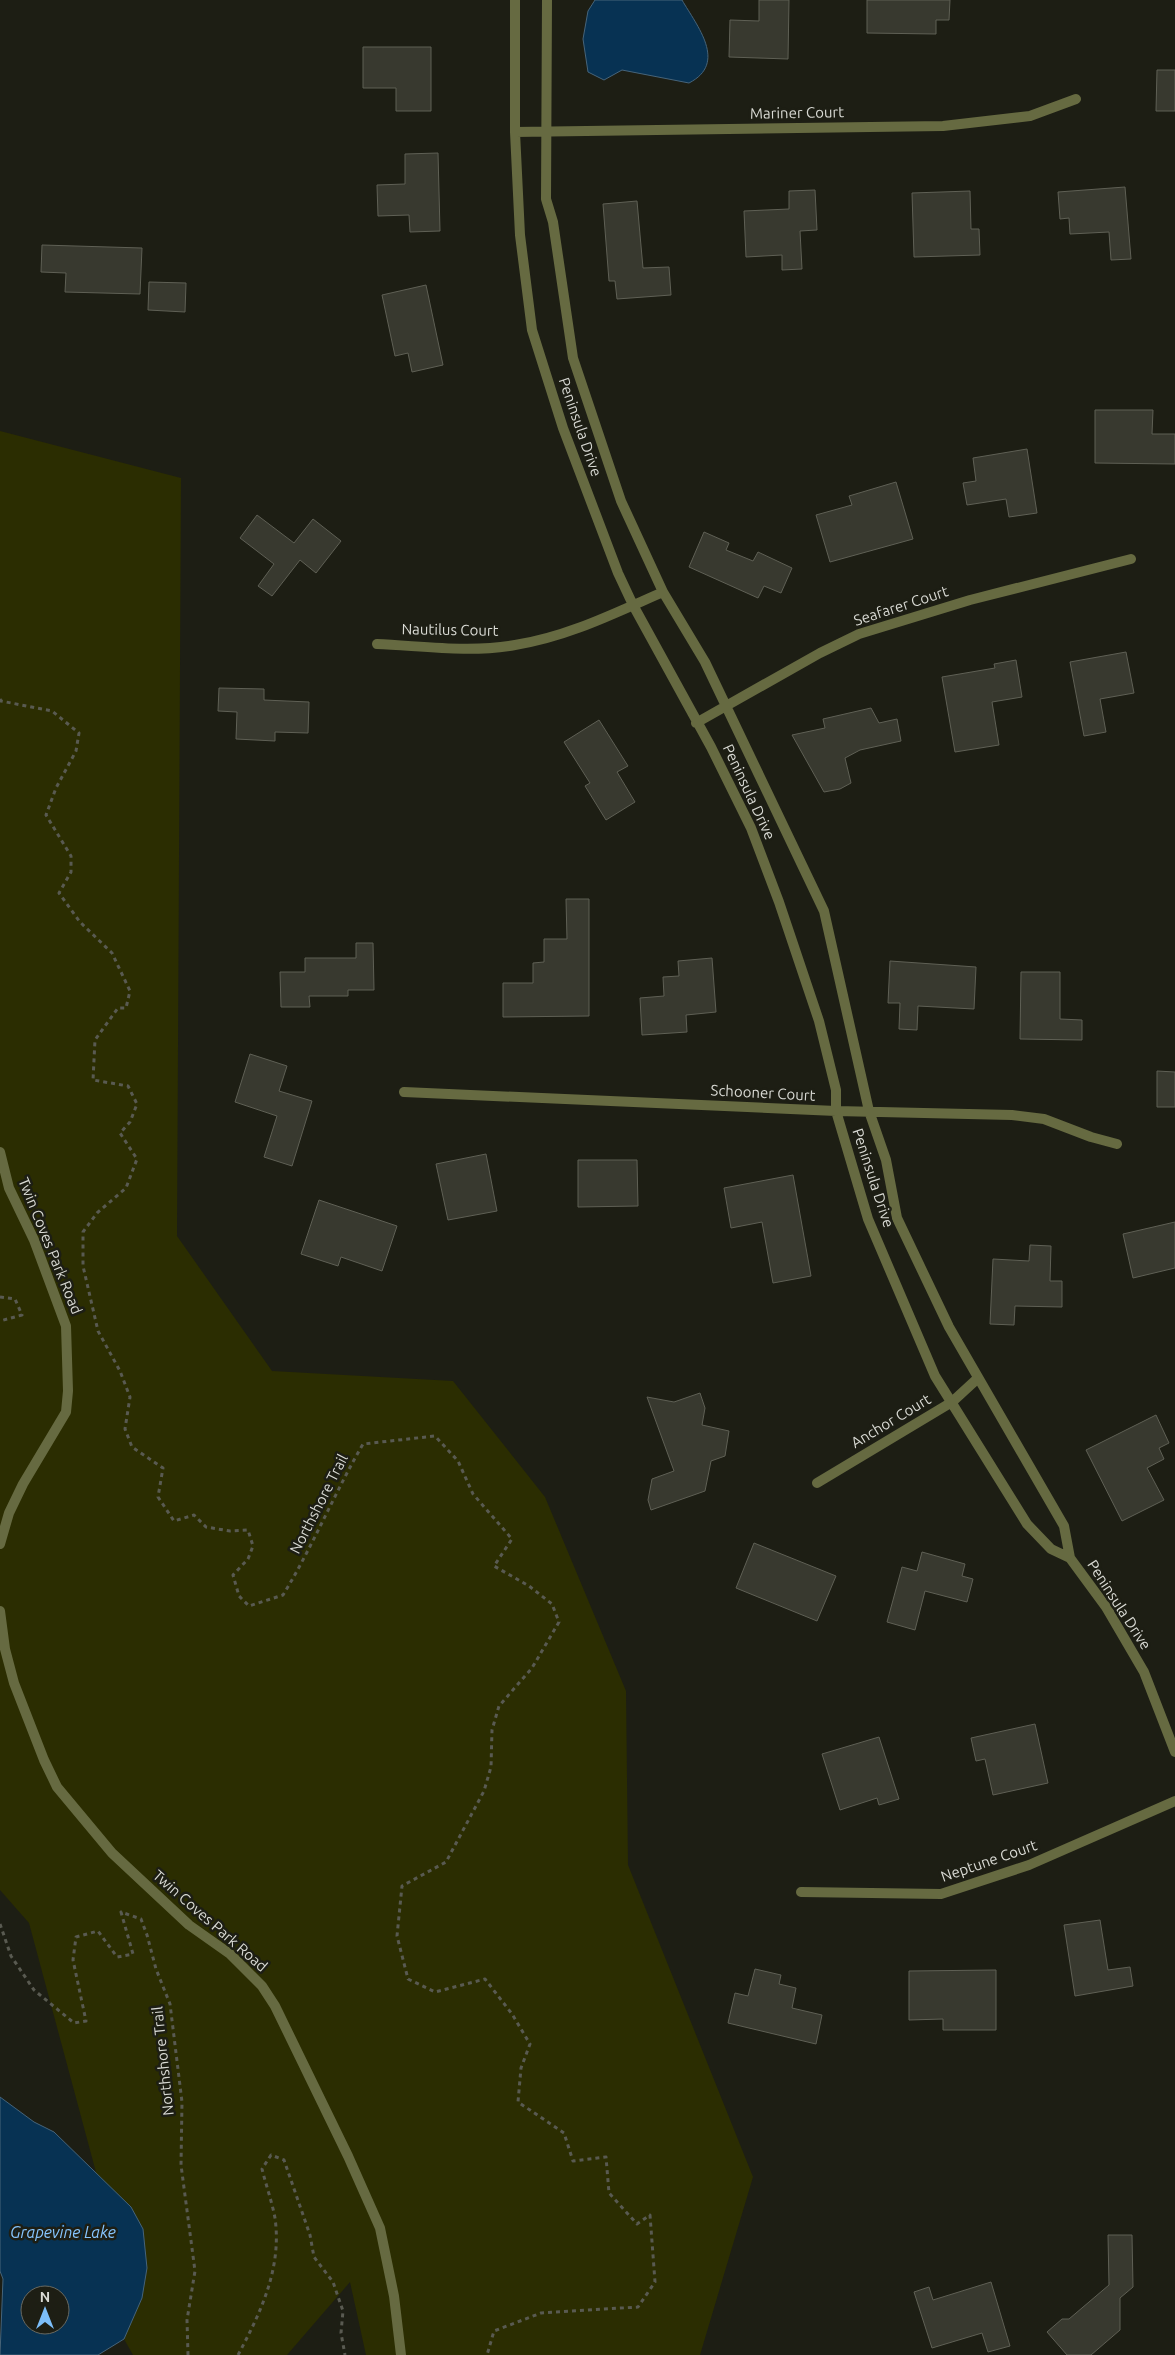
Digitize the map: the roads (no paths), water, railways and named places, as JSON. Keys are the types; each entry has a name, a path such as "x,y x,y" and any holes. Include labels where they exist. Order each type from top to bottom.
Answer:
{"street":[{"name":"Peninsula Drive","path":"515,0 515,132 520,234 532,330 563,428 618,573 633,606 696,723 711,747 751,828 779,902 819,1021 836,1090 836,1111 868,1219 935,1376 1027,1524 1051,1549 1070,1558"},
{"name":"Peninsula Drive","path":"547,0 546,199 552,222 573,358 621,501 663,592 705,662 824,911 869,1111 886,1160 897,1218 949,1328 1064,1526 1070,1558 1106,1607 1144,1672 1175,1752"},
{"name":"Mariner Court","path":"515,132 942,126 1030,116 1076,99"},
{"name":"Seafarer Court","path":"696,723 820,653 859,634 970,600 1130,560"},
{"name":"Nautilus Court","path":"377,644 482,648 515,645 559,636 663,592"},
{"name":"Schooner Court","path":"404,1092 836,1111 1012,1115 1044,1119 1091,1137 1117,1144"},
{"name":"Twin Coves Park Road","path":"0,1152 9,1188 34,1240 66,1326 68,1391 66,1412 23,1484 9,1513 0,1544"},
{"name":"Anchor Court","path":"817,1483 952,1402 977,1379"},
{"name":"Twin Coves Park Road","path":"0,1611 5,1649 14,1683 44,1760 58,1787 112,1853 189,1926 230,1954 262,1986 276,2006 348,2156 380,2228 394,2296 401,2355"},
{"name":"Neptune Court","path":"801,1892 941,1894 1029,1865 1175,1801"}],"water":[{"path":"595,0 682,0 706,44 708,55 701,75 689,83 622,70 604,80 588,72 583,39 588,11"},
{"name":"Grapevine Lake","path":"0,2097 34,2122 54,2132 131,2207 143,2229 147,2268 142,2298 124,2339 98,2355 0,2355 3,2279 0,2271"}]}
